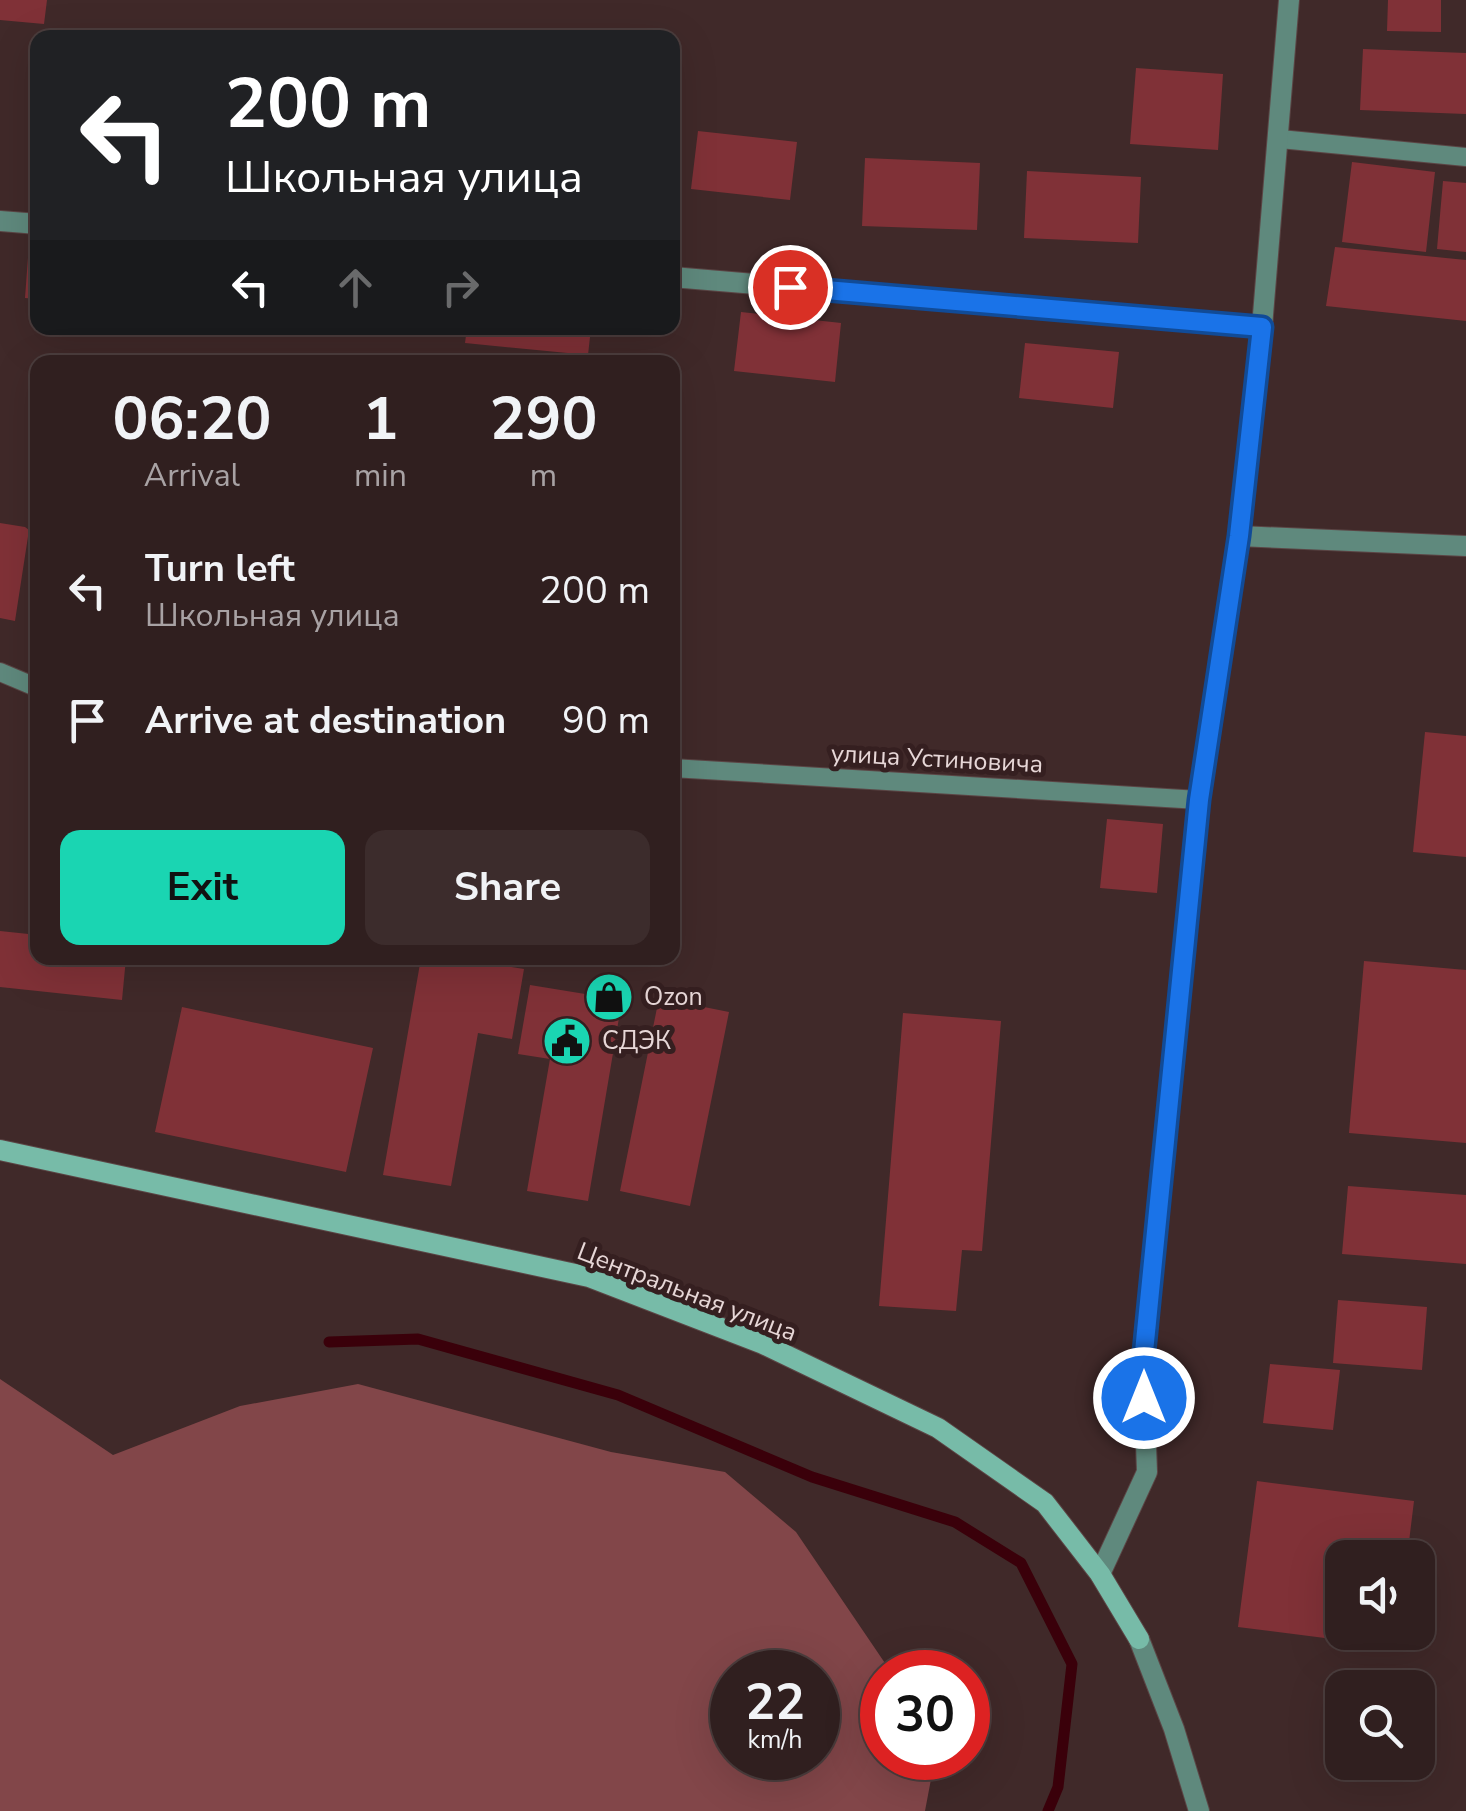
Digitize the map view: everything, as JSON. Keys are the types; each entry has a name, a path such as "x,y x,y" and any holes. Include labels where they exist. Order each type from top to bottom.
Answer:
{"street":[{"path":"1100,1574 1147,1472 1143,1362 1199,800 1239,536 1262,327 1288,0"},
{"path":"0,220 30,223"},
{"path":"680,278 1262,327"},
{"path":"1239,536 1466,546"},
{"name":"Центральная улица","path":"0,1150 589,1277 764,1344 938,1428 1045,1503 1100,1574 1139,1639 1174,1729 1198,1811"}],"lane":[{"path":"1280,138 1466,157"},
{"path":"0,672 30,685"},
{"name":"улица Устиновича","path":"680,768 1199,800"}],"shaded area":[{"path":"0,1379 113,1455 240,1406 358,1384 611,1452 725,1472 796,1532 876,1650 860,1650 860,1780 931,1780 925,1811 0,1811"}],"building":[{"path":"0,0 47,0 44,24 0,20"},
{"path":"1388,0 1441,0 1441,32 1387,31"},
{"path":"1363,49 1466,53 1466,114 1360,110"},
{"path":"1136,68 1223,74 1218,150 1130,144"},
{"path":"698,131 797,142 790,200 691,189"},
{"path":"865,158 980,163 977,230 862,226"},
{"path":"1352,162 1435,172 1426,252 1342,242"},
{"path":"1027,171 1141,177 1138,243 1024,238"},
{"path":"1443,181 1466,183 1466,252 1437,249"},
{"path":"29,244 30,298 25,298"},
{"path":"1335,247 1466,260 1466,321 1326,306"},
{"path":"741,312 841,323 835,382 734,371"},
{"path":"466,335 590,335 588,355 465,343"},
{"path":"1025,343 1119,352 1113,408 1019,398"},
{"path":"0,523 29,530 15,621 0,618"},
{"path":"1425,732 1466,736 1466,857 1413,852"},
{"path":"1107,819 1163,824 1157,893 1100,888"},
{"path":"0,931 30,934 30,965 125,965 122,1000 0,987"},
{"path":"1364,961 1466,970 1466,1143 1349,1133"},
{"path":"420,965 499,965 524,969 512,1039 478,1033 451,1186 383,1175"},
{"path":"530,985 622,1000 588,1201 527,1191 550,1059 518,1054"},
{"path":"659,998 729,1012 690,1206 620,1191"},
{"path":"182,1007 373,1048 346,1172 155,1132"},
{"path":"903,1013 1001,1021 982,1251 962,1250 956,1311 879,1306"},
{"path":"1348,1186 1466,1195 1466,1264 1342,1254"},
{"path":"1338,1300 1427,1307 1422,1370 1333,1363"},
{"path":"1270,1364 1340,1370 1333,1430 1263,1423"},
{"path":"1257,1481 1414,1501 1409,1540 1325,1540 1325,1638 1238,1627"}],"waterway":[{"path":"329,1342 418,1339 618,1395 812,1477 955,1522 1021,1563 1072,1664 1058,1787 1048,1811"}],"place":[{"name":"Ozon","path":"609,997"},
{"name":"СДЭК","path":"567,1041"}],"route":[{"path":"790,287 1262,327 1239,536 1199,800 1143,1362 1144,1398"}]}
